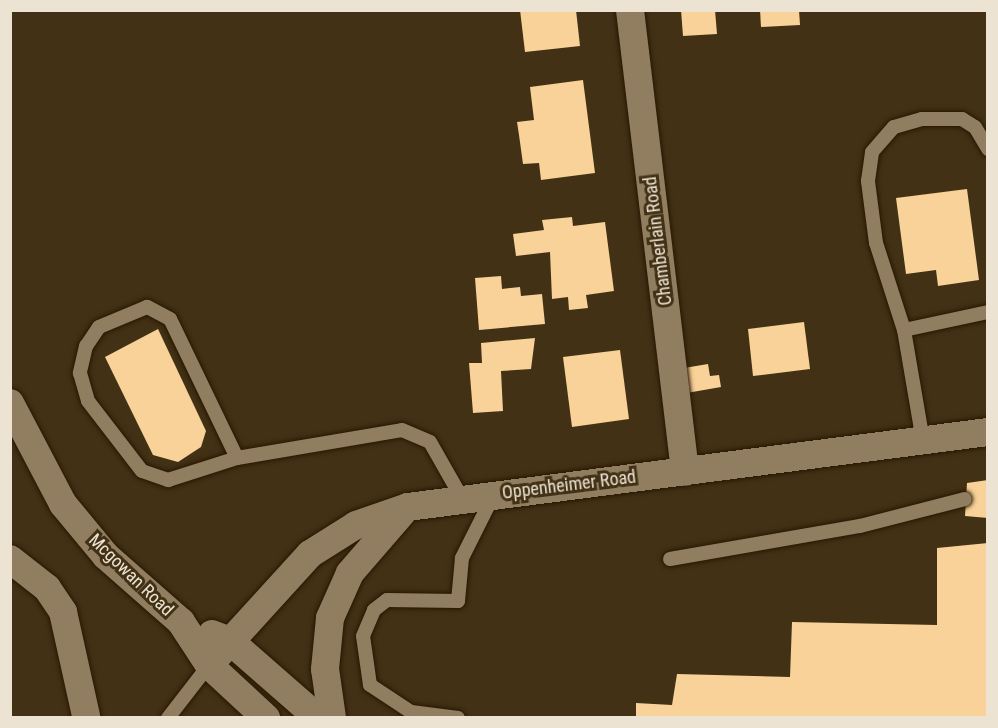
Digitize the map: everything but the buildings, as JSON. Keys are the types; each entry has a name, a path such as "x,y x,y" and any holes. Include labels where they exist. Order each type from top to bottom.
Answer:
{"street":[{"name":"Chamberlain Road","path":"630,10 685,472"},
{"name":"Mcgowan Road","path":"10,403 63,504 106,556 181,622 209,665 266,717"},
{"name":"Oppenheimer Road","path":"209,665 310,554 356,525 408,507 494,494 685,472 987,432"},
{"path":"332,717 325,669 330,618 350,573 408,507"},
{"path":"10,559 47,588 63,612 86,716"},
{"name":"Mcgowan Road","path":"181,622 230,641 318,717"}],"lane":[{"path":"923,441 904,330 876,243 868,181 872,152 894,127 922,119 962,119 975,127 987,149"},
{"path":"237,458 170,319 147,307 99,327 86,346 80,373 88,401 142,471 168,480 237,458 402,430 430,442 463,500"},
{"path":"904,330 987,312"},
{"path":"458,717 411,712 370,685 363,636 374,610 387,600 458,601 462,558 494,494"},
{"path":"670,559 860,526 965,499"},
{"path":"168,717 209,665"}]}
